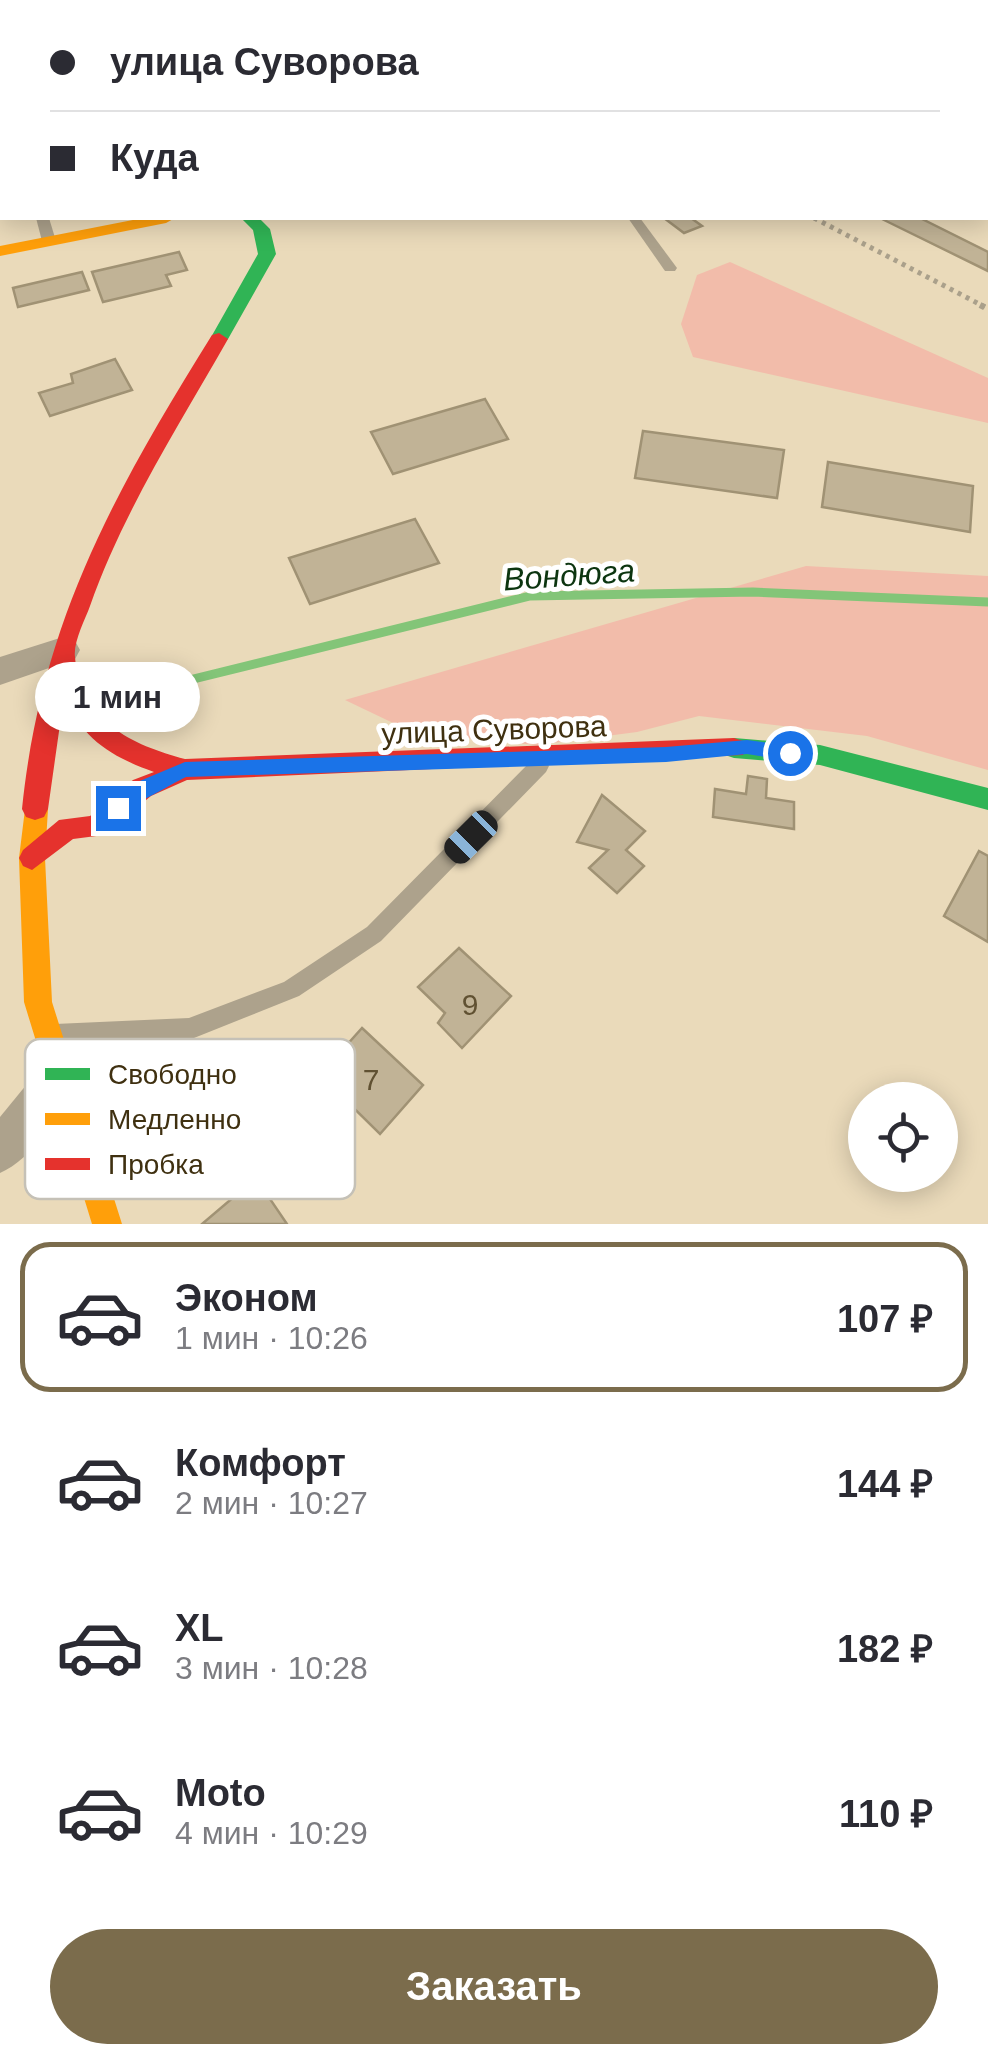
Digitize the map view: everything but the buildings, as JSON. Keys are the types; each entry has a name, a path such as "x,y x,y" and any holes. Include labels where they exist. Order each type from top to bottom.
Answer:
{"main road":[{"path":"0,251 156,220"},
{"path":"49,1039 38,1002 32,858 38,766 63,650 101,548 260,271 267,254 266,242 251,220"},
{"name":"улица Суворова","path":"63,650 72,701 88,729 128,756 185,770 747,747 820,755 988,798"},
{"path":"32,858 68,828 95,827 142,788 185,770"},
{"path":"99,1199 107,1224"}],"street":[{"path":"0,671 63,650"},
{"path":"0,1151 25,1120"}],"lane":[{"path":"43,220 50,241"},
{"path":"635,220 670,268"},
{"path":"47,1034 65,1037 190,1030 292,989 374,934 546,758"}],"path":[{"path":"818,220 988,309"}],"shaded area":[{"path":"730,262 988,378 988,423 693,357 681,324 697,275"},
{"path":"806,566 988,576 988,770 867,736 699,716 637,732 537,745 414,733 345,700"}],"waterway":[{"name":"Вондюга","path":"104,701 530,596 753,592 988,602"}],"traffic: fast":[{"path":"219,339 267,254 261,229 252,220"},
{"path":"734,748 820,755 988,799"}],"traffic: slow":[{"path":"0,251 156,220"},
{"path":"35,809 32,858 38,1002 50,1039"},
{"path":"99,1199 107,1224"}],"traffic: jam":[{"path":"35,809 49,710 87,582 125,498 219,339"},
{"path":"64,659 80,706 104,736 138,755 185,770 734,748"},
{"path":"32,858 68,828 95,827 142,788 185,770"}],"route":[{"path":"118,808 142,788 185,770 666,754 747,747 790,753"}]}
